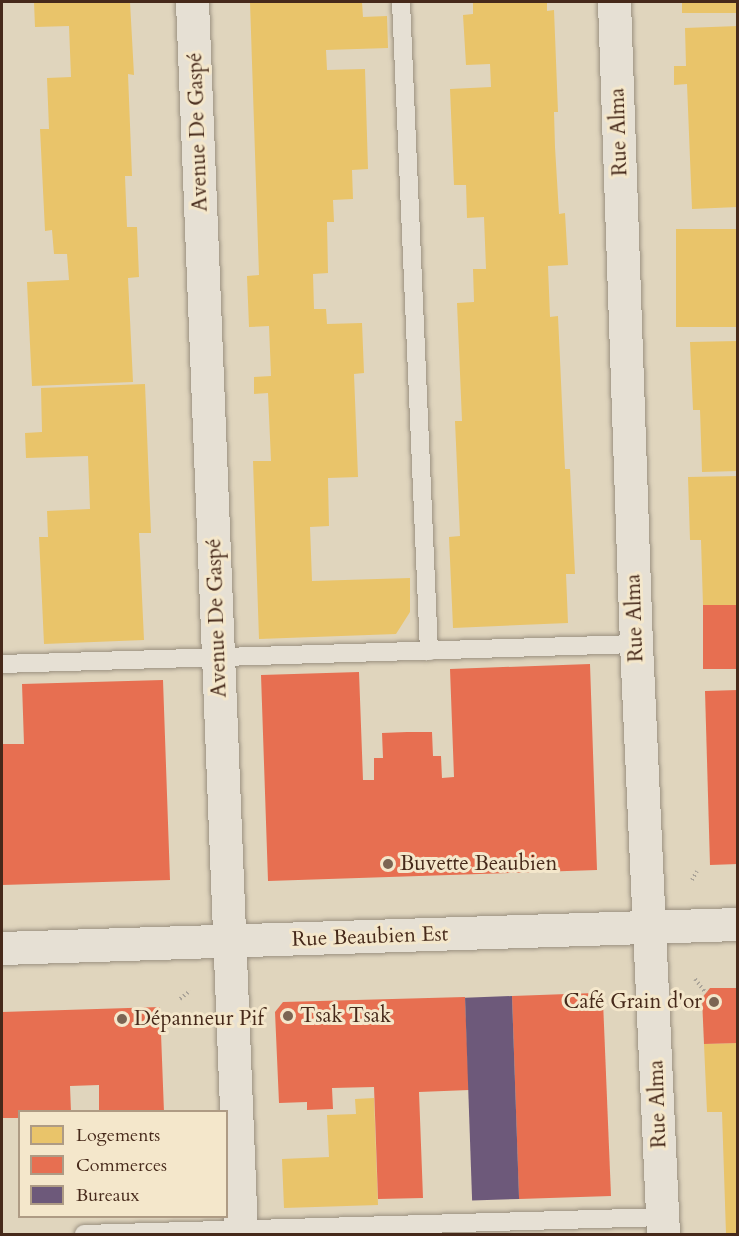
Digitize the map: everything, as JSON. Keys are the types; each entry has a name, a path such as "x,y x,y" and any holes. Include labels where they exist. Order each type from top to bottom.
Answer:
{"street":[{"name":"Avenue De Gaspé","path":"192,2 241,1232"},
{"name":"Rue Alma","path":"614,2 636,644 651,928 663,1226"},
{"name":"Rue Beaubien Est","path":"2,948 738,924"}],"lane":[{"path":"401,2 429,651"},
{"path":"2,664 219,659 636,644"},
{"path":"84,1234 663,1226"}],"path":[{"path":"692,880 697,871"},
{"path":"695,979 706,993"},
{"path":"180,999 190,991"}],"building: Logements":[{"path":"34,2 130,2 134,75 128,74 132,176 125,176 127,227 137,227 139,277 128,278 133,382 32,386 27,282 69,280 67,254 54,254 52,230 45,231 40,129 49,129 47,78 71,77 69,26 35,27"},
{"path":"250,2 362,2 363,17 387,16 388,48 326,50 327,70 365,69 368,169 352,170 353,199 333,200 334,222 327,222 328,273 313,274 314,309 326,309 327,324 362,323 364,373 354,374 358,477 328,478 329,526 310,527 312,581 410,578 410,612 396,634 259,639 253,461 271,461 268,393 254,394 254,377 271,376 269,326 249,327 247,276 259,275"},
{"path":"473,2 547,2 547,11 554,10 558,112 554,112 555,147 559,214 565,213 568,265 548,266 550,317 558,316 565,469 570,469 575,574 566,574 568,623 453,628 449,537 460,536 455,421 462,421 457,303 474,302 473,269 486,269 484,217 467,218 466,185 454,185 450,89 491,87 490,64 466,65 463,15 473,14"},
{"path":"682,2 738,2 738,13 682,13"},
{"path":"738,26 738,207 692,209 687,84 674,85 674,66 686,66 685,28"},
{"path":"676,229 738,229 738,327 676,327"},
{"path":"738,341 738,471 702,472 700,410 693,410 690,342"},
{"path":"145,384 151,533 139,533 144,640 44,644 39,537 48,537 47,511 90,509 88,456 26,458 25,433 42,432 41,388"},
{"path":"738,476 738,605 703,606 701,540 690,540 688,477"},
{"path":"738,1043 738,1234 726,1234 722,1112 707,1112 704,1044"},
{"path":"374,1098 378,1205 284,1208 282,1159 329,1157 327,1115 356,1114 355,1099"}],"building: Commerces":[{"path":"703,605 738,605 738,669 703,669"},
{"path":"590,664 597,870 268,881 261,675 359,672 363,780 374,780 374,758 383,758 382,733 407,732 432,732 433,756 441,756 442,778 454,777 450,669"},
{"path":"163,680 170,880 2,885 2,744 24,744 22,684"},
{"path":"738,690 738,864 710,865 705,691"},
{"path":"710,988 738,988 738,1043 704,1044 702,998"},
{"path":"595,993 603,1001 611,1196 519,1199 512,996"},
{"path":"465,997 469,1090 419,1092 423,1198 378,1199 374,1087 332,1088 333,1109 307,1110 307,1102 279,1103 275,1012 283,1002"},
{"path":"160,1007 164,1110 99,1110 99,1085 70,1086 71,1110 18,1110 18,1118 2,1118 2,1012"}],"building: Bureaux":[{"path":"512,996 519,1199 472,1201 465,998"}],"place":[{"name":"Buvette Beaubien","path":"388,864"},
{"name":"Café Grain d'or","path":"714,1002"},
{"name":"Tsak Tsak","path":"288,1016"},
{"name":"Dépanneur Pif","path":"122,1019"}]}
